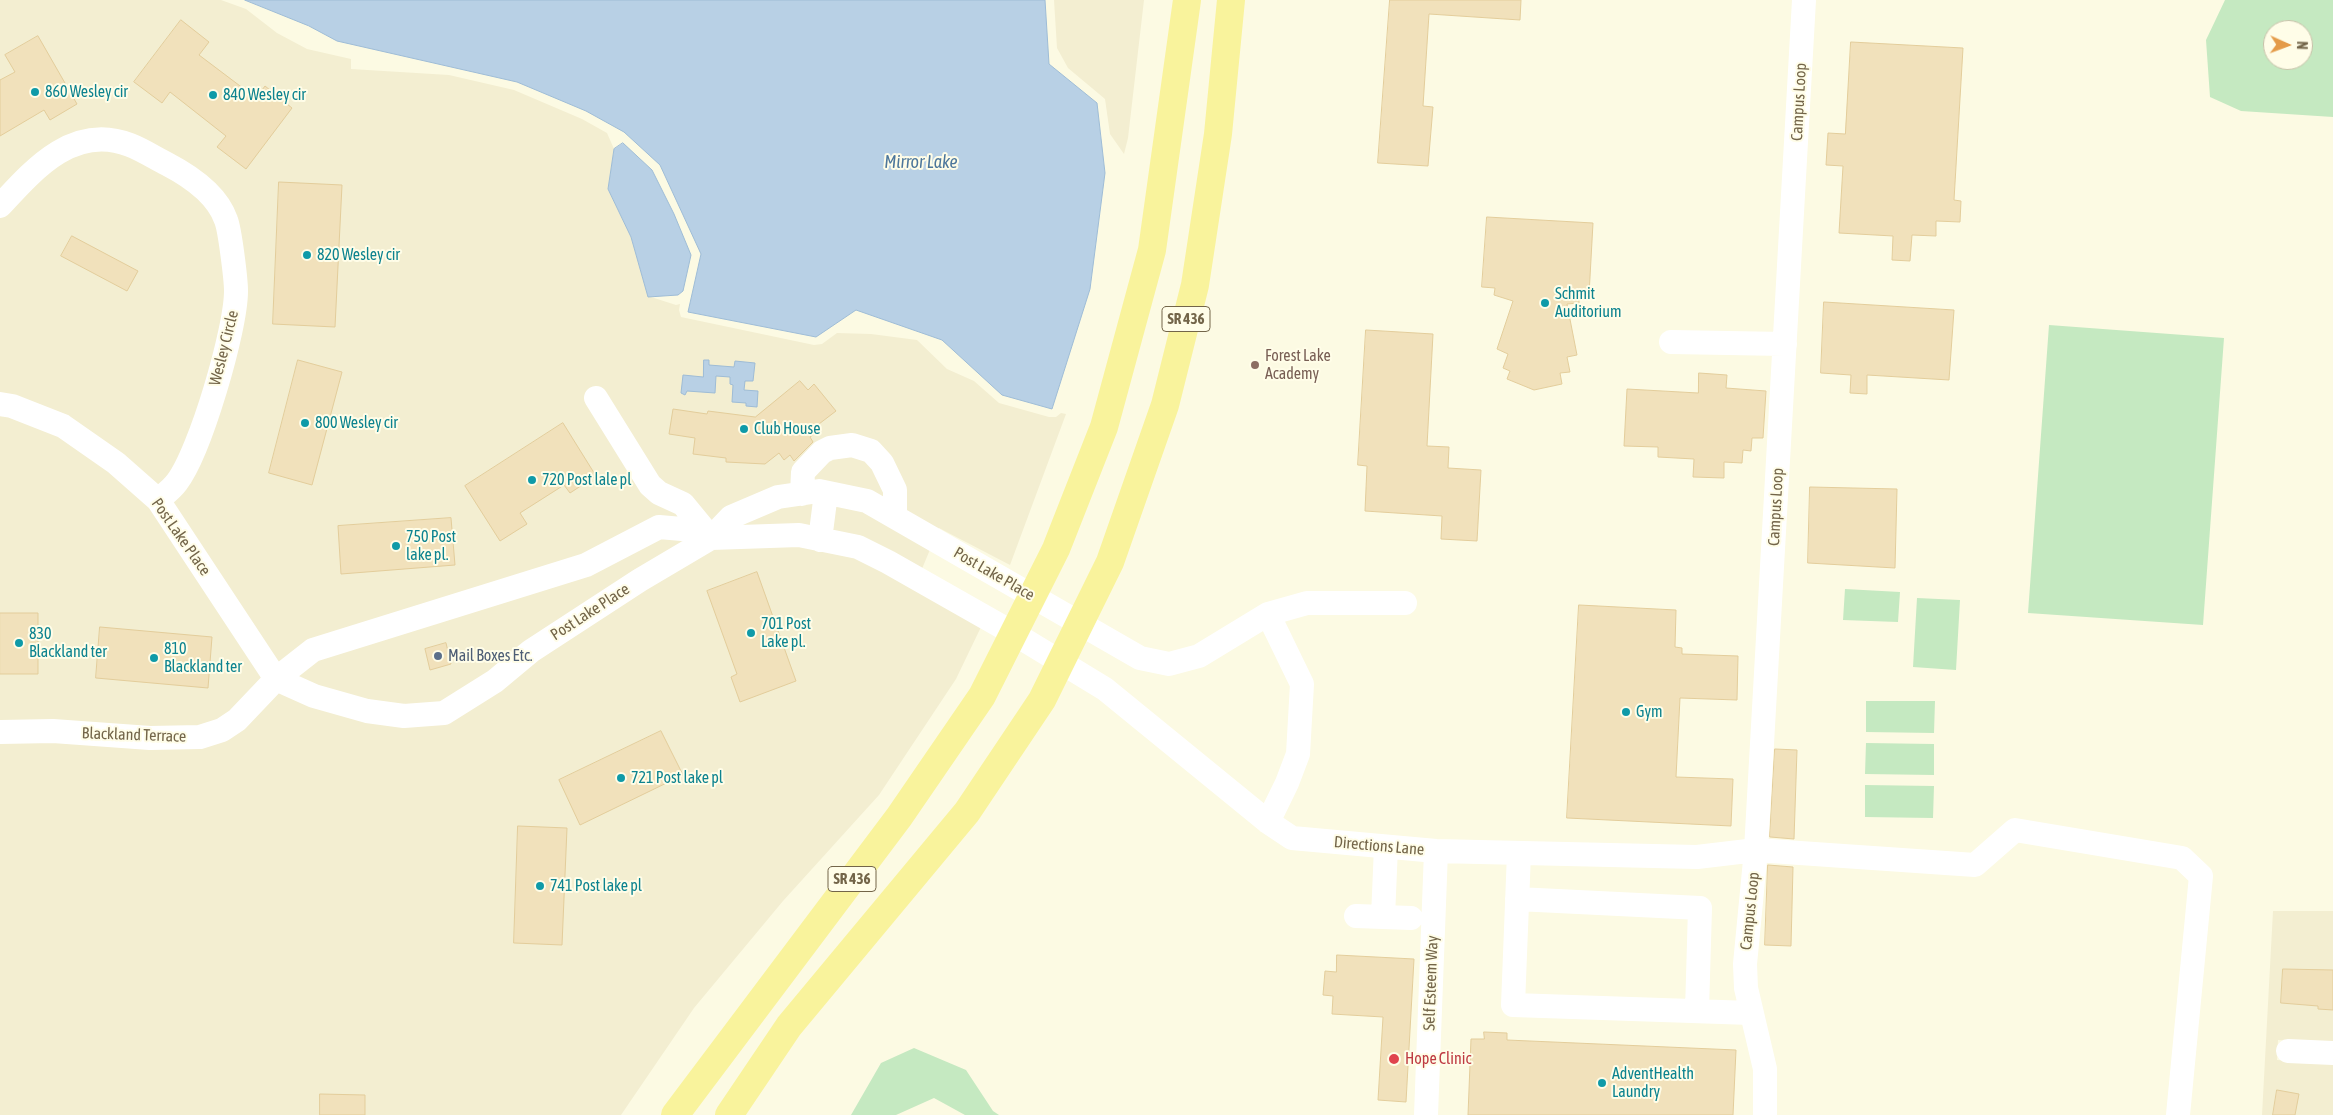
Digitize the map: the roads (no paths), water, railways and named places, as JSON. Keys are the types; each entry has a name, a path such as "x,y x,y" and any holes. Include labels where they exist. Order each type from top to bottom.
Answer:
{"main road":[{"name":"SR 436","path":"675,1115 899,817 982,696 1056,549 1104,427 1152,250 1187,0"},
{"name":"SR 436","path":"729,1115 790,1026 967,812 1042,700 1110,562 1165,405 1195,285 1218,134 1231,0"}],"street":[{"name":"Campus Loop","path":"1765,1115 1765,1068 1746,988 1745,964 1756,850 1804,0"},
{"name":"Wesley Circle","path":"0,206 21,184 56,153 68,146 89,140 108,140 129,145 186,173 204,189 226,220 236,291 232,327 206,418 191,455 178,481 158,500"},
{"path":"1672,342 1785,344"},
{"path":"596,398 650,485 659,493 683,504 708,534"},
{"name":"Post Lake Place","path":"0,404 12,406 63,426 108,457 158,500 276,679 314,696 367,711 404,716 444,714 495,681 548,640 640,580 731,517 778,497 802,494 826,493 867,501 1140,658 1169,664 1199,656 1268,614 1307,603 1405,603"},
{"path":"802,494 803,472 822,452 830,448 852,445 871,451 882,463 895,490 894,516"},
{"path":"820,540 826,493"},
{"name":"Post Lake Place","path":"276,679 313,650 586,565 659,527 708,534 799,535 858,547 1013,633 1061,662"},
{"path":"1268,614 1302,684 1298,754 1287,783 1268,822"},
{"name":"Directions Lane","path":"1061,662 1105,689 1268,822 1292,838 1436,851 1697,857 1756,850 1975,865 2015,830 2182,858 2201,876 2178,1115"},
{"name":"Blackland Terrace","path":"0,732 53,731 150,738 200,736 222,730 237,720 276,679"},
{"path":"1383,917 1386,847"},
{"name":"Self Esteem Way","path":"1426,1115 1436,851"},
{"path":"1519,853 1513,1005 1751,1013"},
{"path":"1518,899 1700,908 1697,1011"},
{"path":"1356,916 1411,918"},
{"path":"2288,1051 2333,1053"}],"water":[{"name":"Mirror Lake","path":"245,0 1045,0 1049,64 1097,103 1105,173 1090,289 1052,409 1002,395 942,340 856,310 816,337 688,312 701,254 660,165 624,132 586,111 517,82 337,41 309,26"},
{"path":"623,143 652,170 674,214 691,255 683,291 678,295 648,297 631,237 608,189 614,149"},
{"path":"704,360 709,360 709,365 734,367 735,361 755,363 753,381 745,381 744,390 758,391 757,407 746,406 746,403 732,402 733,385 730,384 730,377 716,376 715,393 687,391 685,395 681,393 683,375 703,377"}],"place":[{"name":"860 Wesley cir","path":"35,92"},
{"name":"840 Wesley cir","path":"213,95"},
{"name":"820 Wesley cir","path":"307,255"},
{"name":"Schmit Auditorium","path":"1545,303"},
{"name":"Forest Lake Academy","path":"1255,365"},
{"name":"800 Wesley cir","path":"305,423"},
{"name":"Club House","path":"744,429"},
{"name":"720 Post lale pl","path":"532,480"},
{"name":"750 Post lake pl.","path":"396,546"},
{"name":"701 Post Lake pl.","path":"751,633"},
{"name":"830 Blackland ter","path":"19,643"},
{"name":"Mail Boxes Etc.","path":"438,656"},
{"name":"810 Blackland ter","path":"154,658"},
{"name":"Gym","path":"1626,712"},
{"name":"721 Post lake pl","path":"621,778"},
{"name":"741 Post lake pl","path":"540,886"},
{"name":"Hope Clinic","path":"1394,1059"},
{"name":"AdventHealth Laundry","path":"1602,1083"}]}
